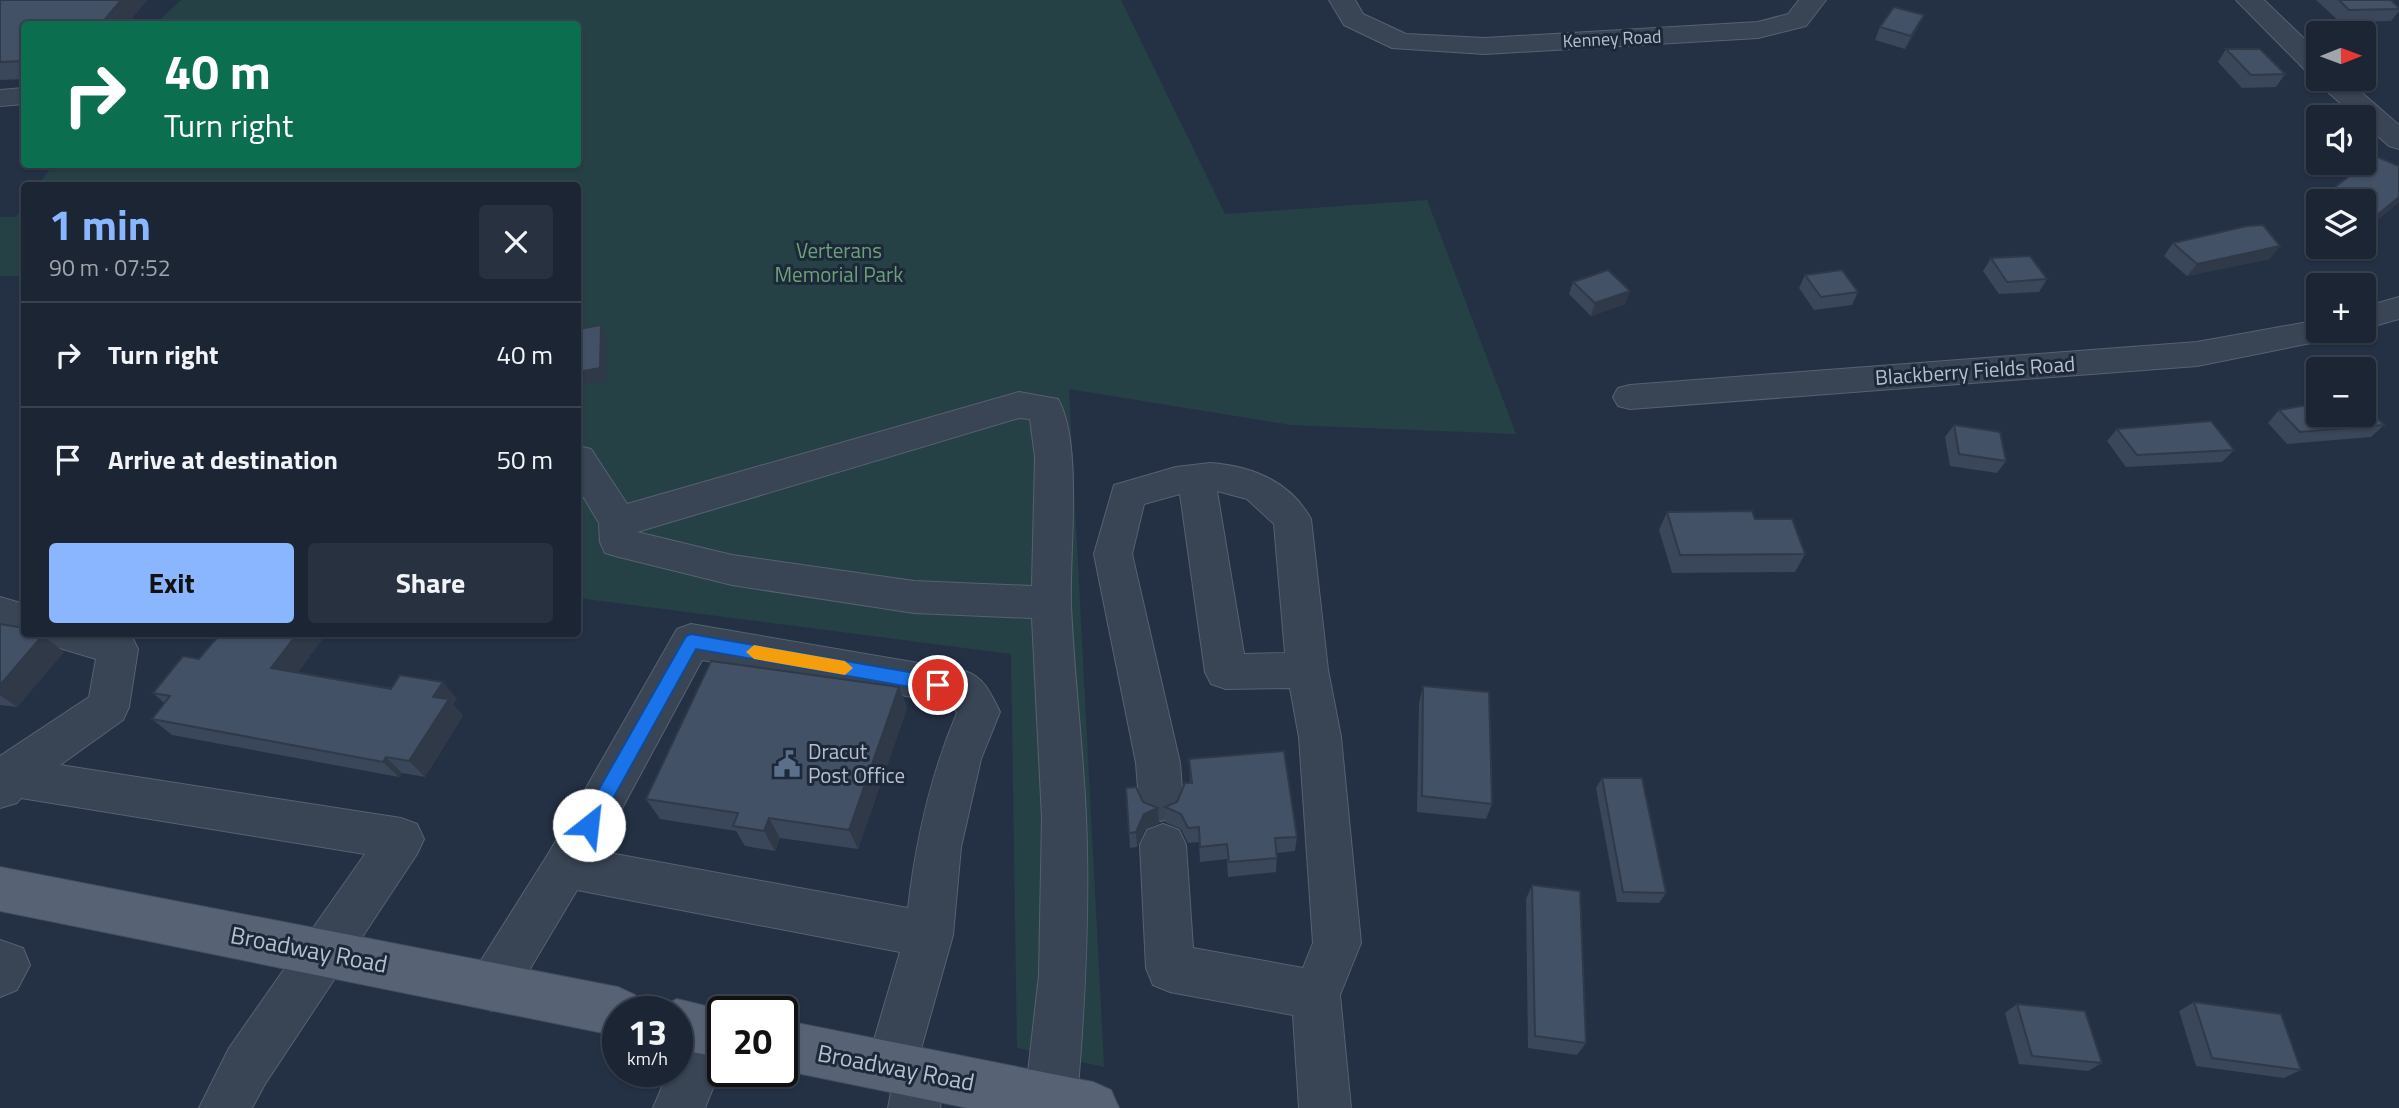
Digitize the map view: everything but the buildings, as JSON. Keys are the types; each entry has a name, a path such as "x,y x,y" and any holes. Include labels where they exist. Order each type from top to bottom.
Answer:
{"main road":[{"name":"Broadway Road","path":"0,889 602,1009"},
{"name":"Broadway Road","path":"798,1050 909,1083 1072,1104"}],"street":[{"name":"Kenney Road","path":"1342,0 1353,19 1401,42 1485,46 1758,30 1797,20 1813,0"},
{"path":"2249,0 2306,55"},
{"path":"2344,91 2399,140"},
{"path":"0,98 21,96"},
{"path":"2376,315 2399,309"},
{"name":"Blackberry Fields Road","path":"1630,397 2197,354 2306,333"},
{"path":"618,521 1019,404 1045,408 1053,457 1051,603 1064,831 1063,975 1072,1104"},
{"path":"581,464 618,521 619,542 732,570 914,597 1051,603"},
{"path":"1316,995 1170,968 1158,763 1113,555 1126,495 1171,480 1217,477 1260,489 1292,519 1307,670 1320,737 1337,943 1316,995 1325,1108"},
{"path":"1196,478 1226,672 1307,670"},
{"path":"0,613 21,619"},
{"path":"4,781 108,707 118,649 77,637"},
{"path":"492,987 566,866 691,641 965,689 979,712 959,759 938,847 909,1083"},
{"path":"4,781 401,839 247,1066 225,1108"},
{"path":"566,866 929,935"},
{"path":"680,1108 704,1029"}],"green space":[{"name":"Verterans Memorial Park","path":"181,0 1121,0 1225,214 1427,200 1516,434 1291,425 1069,389 1104,1067 1017,1048 1011,654 581,598 581,182 41,182 50,168 581,168 581,21 159,21"},
{"path":"21,210 21,276 0,276 0,217 16,217"}],"slow traffic":[{"path":"754,652 845,668"}],"place":[{"name":"Dracut Post Office","path":"787,764"}],"route":[{"path":"589,825 691,641 938,685"}]}
